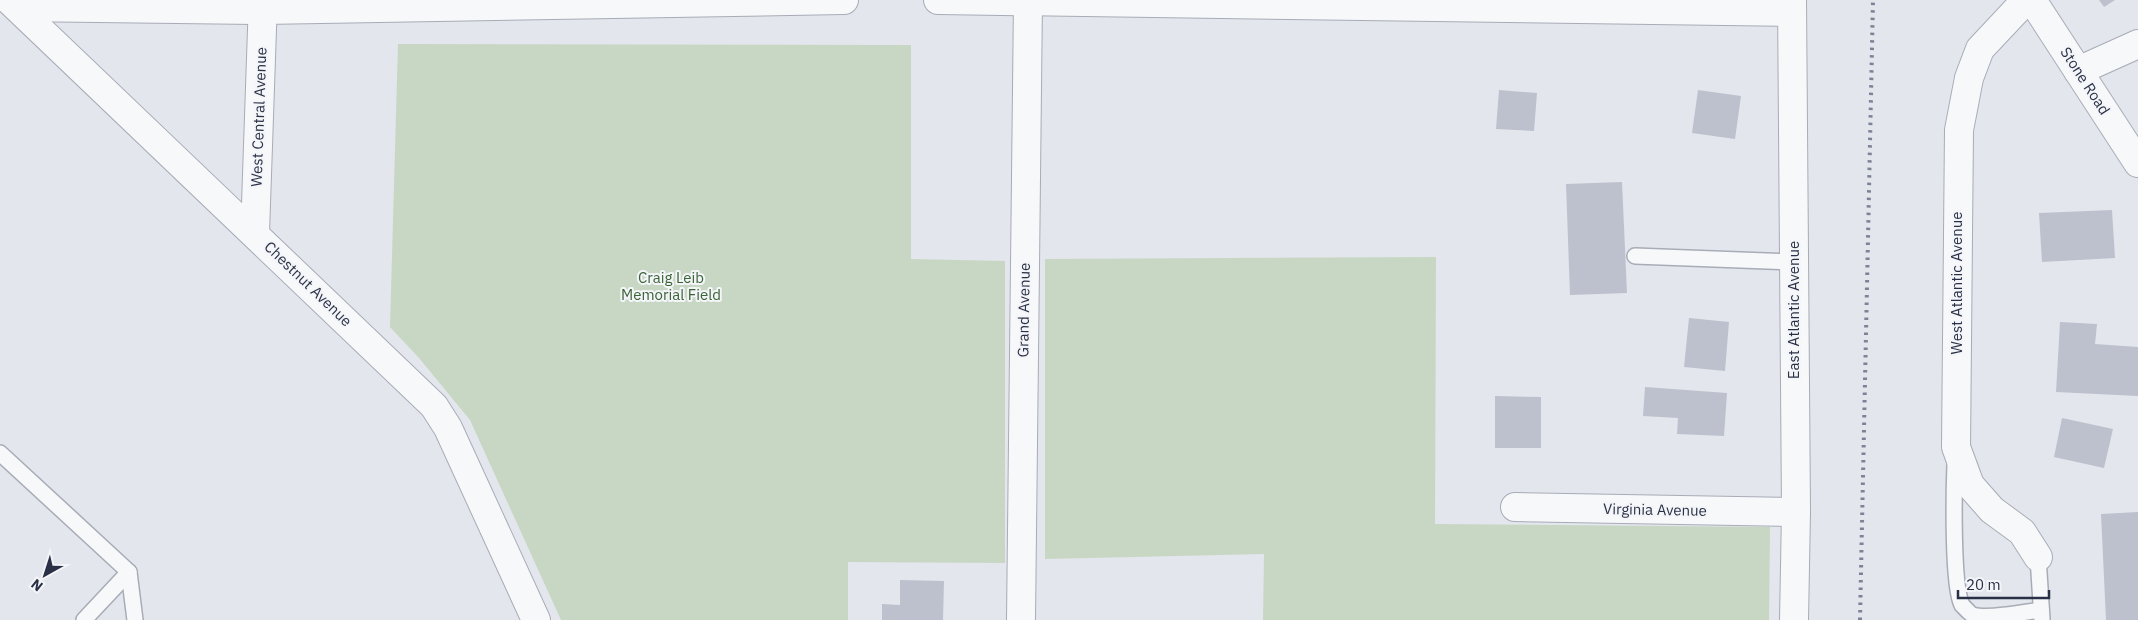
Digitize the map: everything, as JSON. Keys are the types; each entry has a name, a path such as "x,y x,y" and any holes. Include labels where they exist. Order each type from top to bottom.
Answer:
{"street":[{"path":"13,4 263,5 844,0"},
{"path":"938,0 1792,6"},
{"name":"West Atlantic Avenue","path":"2026,0 1980,49 1970,78 1959,130 1956,447 1970,485 1992,510 2022,532 2038,557"},
{"name":"Stone Road","path":"2032,0 2138,163"},
{"name":"Grand Avenue","path":"1021,620 1028,1"},
{"name":"Chestnut Avenue","path":"13,4 255,233 434,406 448,428 536,620"},
{"name":"West Central Avenue","path":"255,233 263,5"},
{"name":"East Atlantic Avenue","path":"1792,6 1796,512 1794,620"},
{"path":"2078,71 2138,44"},
{"name":"Virginia Avenue","path":"1515,507 1796,512"}],"lane":[{"path":"1634,256 1793,262"},
{"path":"1956,447 1954,513 1957,585 1962,604 1973,615 1988,618 2042,615 2038,557"},
{"path":"0,453 129,572 135,620"},
{"path":"84,620 129,572"}],"green space":[{"name":"Craig Leib Memorial Field","path":"398,44 911,45 911,259 1005,261 1005,563 848,562 848,620 561,620 470,420 419,358 390,327"},
{"path":"1436,257 1435,524 1770,527 1769,620 1263,620 1264,554 1045,559 1045,259"}],"building":[{"path":"2099,0 2115,0 2104,7"},
{"path":"1499,90 1537,93 1534,131 1496,129"},
{"path":"1698,90 1741,96 1735,139 1692,133"},
{"path":"1622,182 1627,293 1570,295 1566,184"},
{"path":"2112,210 2115,258 2042,262 2039,213"},
{"path":"1689,318 1729,322 1725,371 1684,367"},
{"path":"2060,322 2097,324 2095,344 2138,347 2138,396 2056,392"},
{"path":"1645,387 1727,393 1724,436 1677,434 1678,418 1643,416"},
{"path":"1495,396 1541,397 1541,448 1495,448"},
{"path":"2062,418 2113,429 2104,468 2054,457"},
{"path":"2138,512 2138,620 2106,620 2101,514"},
{"path":"900,580 944,581 943,620 882,620 882,604 900,605"}],"railway":[{"path":"1860,620 1873,0"}]}
